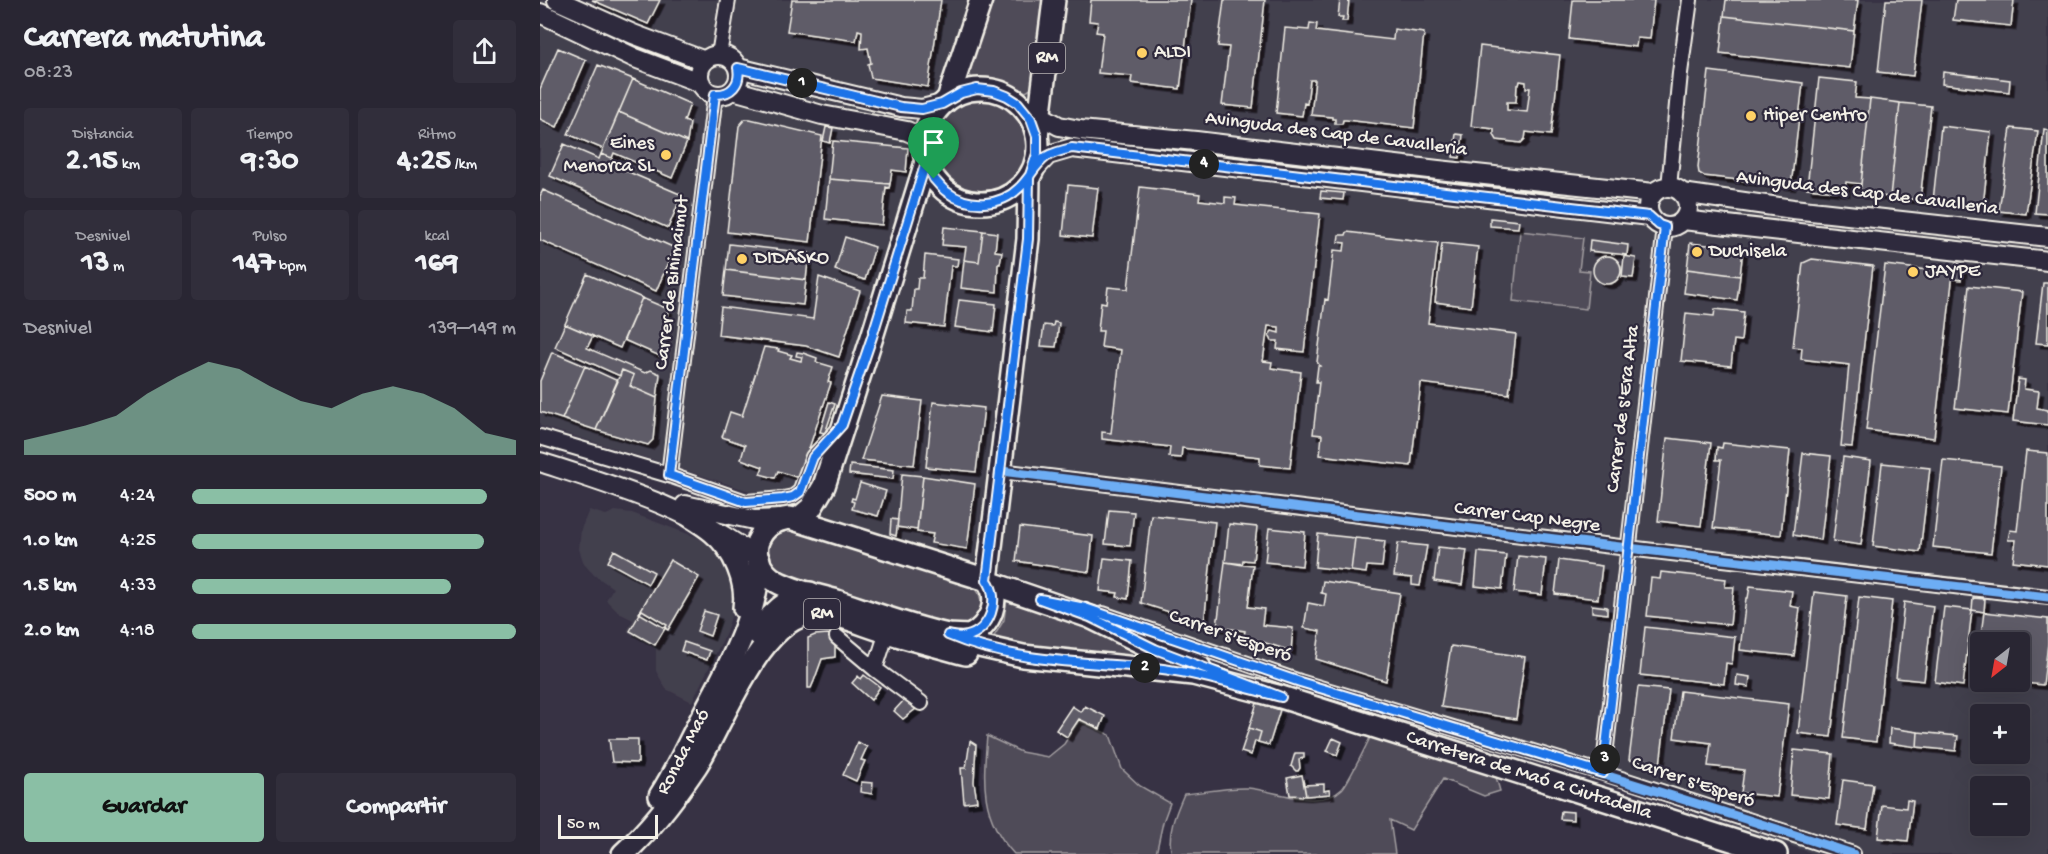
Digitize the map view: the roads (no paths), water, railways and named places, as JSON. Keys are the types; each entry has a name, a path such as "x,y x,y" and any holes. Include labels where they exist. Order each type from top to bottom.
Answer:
{"main road":[{"name":"RM","path":"726,671 755,594 758,560 756,550 761,535 770,525 806,514 819,497 872,337 925,154 928,123 945,102 981,0"},
{"name":"RM","path":"758,560 766,573 774,580 948,635 970,636 988,621 993,610 993,595 987,581 1028,239 1030,175 1037,154 1054,0"},
{"path":"945,102 961,93 977,89 994,91 1018,103 1039,126"},
{"path":"925,154 934,179 946,192 975,203 1005,198 1018,190 1030,175"},
{"name":"RM","path":"690,516 714,532 727,548 745,588 740,628 726,671"},
{"name":"Carretera de Maó a Ciutadella","path":"791,519 987,581 1090,617 1155,649 1281,697"},
{"name":"RM","path":"656,818 697,750 760,630 778,610 793,598 810,593"},
{"name":"RM","path":"656,818 697,764 758,655 773,633 783,625 815,613 984,658 1051,666 1089,664"},
{"name":"Carretera de Maó a Ciutadella","path":"948,635 966,643 1023,656 1193,674 1281,697 1776,854"},
{"name":"Ronda Maó","path":"621,854 667,784 726,671"},
{"name":"Ronda Maó","path":"621,854 656,818"}],"street":[{"path":"557,0 633,34 712,58 730,59 738,68 901,107 922,109 945,102"},
{"path":"716,89 699,71 712,58 728,0"},
{"path":"1668,191 1690,0"},
{"path":"540,13 635,58 716,89 822,115 907,131 918,136 925,154"},
{"path":"716,89 738,80 738,68"},
{"name":"Carrer de Binimaimut","path":"669,475 716,89"},
{"name":"Avinguda des Cap de Cavalleria","path":"1039,126 1059,126 1450,171 1668,191 1749,203 2048,237"},
{"path":"1030,175 1048,155 1072,148 1649,216 1659,225 1671,227 1683,220 1688,204 1668,191"},
{"path":"1649,216 1647,204 1668,191"},
{"path":"1683,220 2048,261"},
{"name":"Carrer de s'Era Alta","path":"1603,773 1665,227"},
{"path":"540,437 669,475 746,502 783,499 793,497 800,492 813,457 842,425"},
{"path":"540,462 620,488 690,516 717,530 758,560"},
{"name":"Carrer Cap Negre","path":"1001,471 2048,597"},
{"path":"620,488 739,518 791,519"},
{"name":"Carrer s'Esperó","path":"1040,599 1085,608 1300,682 1603,773 1852,854"},
{"path":"874,669 887,632"},
{"path":"837,637 874,669 921,703"}],"place":[{"name":"ALDI","path":"1142,53"},
{"name":"Hiper Centro","path":"1751,116"},
{"name":"Eines Menorca SL","path":"666,155"},
{"name":"Duchisela","path":"1697,252"},
{"name":"DIDASKO","path":"742,259"},
{"name":"JAYPE","path":"1913,272"}]}
